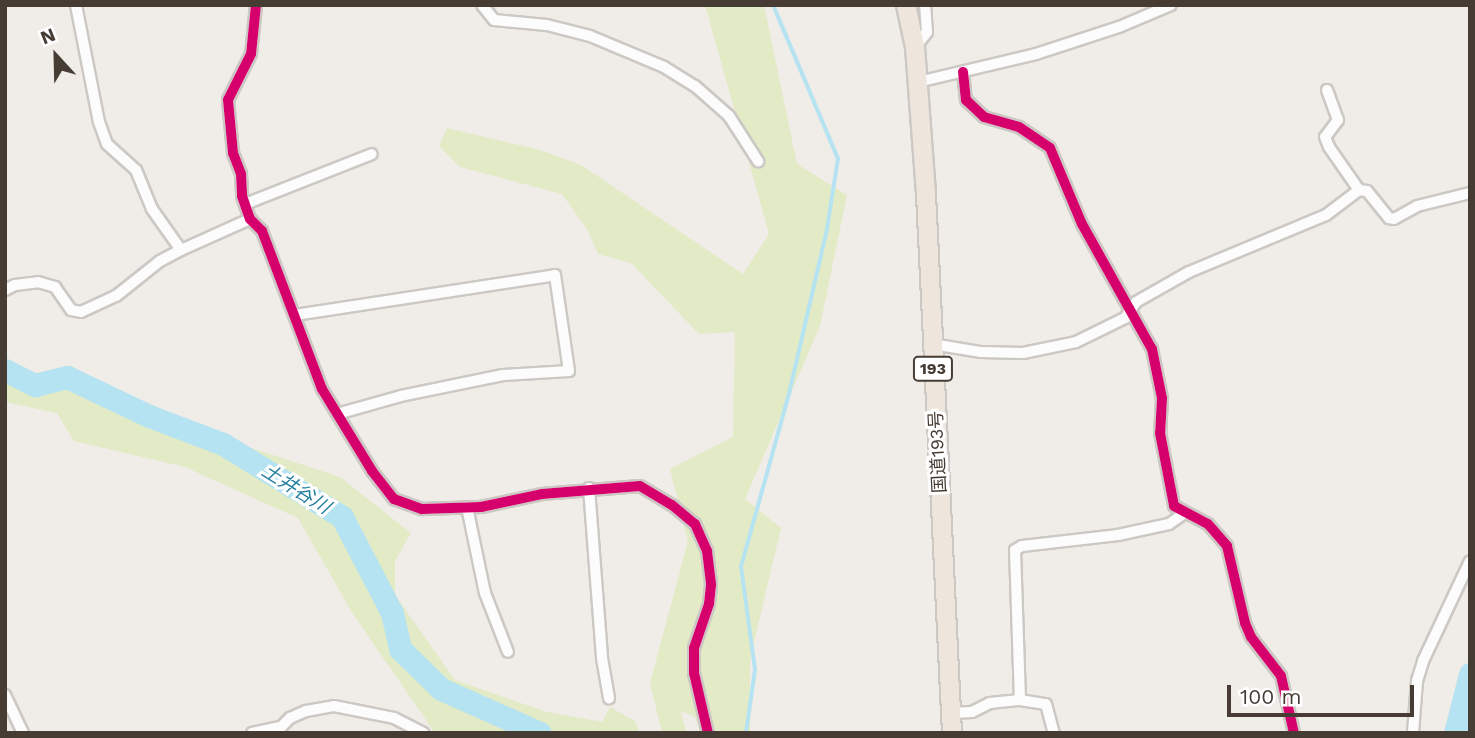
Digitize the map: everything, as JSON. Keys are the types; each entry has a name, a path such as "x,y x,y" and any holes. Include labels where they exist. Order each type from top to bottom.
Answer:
{"highway":[{"name":"国道193号","path":"906,5 915,47 918,82 952,733"}],"street":[{"path":"76,5 99,122 107,144 136,170 152,209 181,250"},
{"path":"256,5 251,54 228,100 233,153 241,174 245,204 250,219 262,231 322,389 372,471 394,499 422,509 467,507 589,488 640,486 672,505 695,524 707,551 711,584 709,604 694,648 694,673 708,733"},
{"path":"482,5 494,20 547,25 590,36 664,67 695,86 729,116 758,161"},
{"path":"915,47 927,32 925,5"},
{"path":"918,82 1084,39 1171,5"},
{"path":"963,72 966,100 984,117 1019,127 1049,148 1082,224 1153,349 1160,378 1160,433 1174,506 1208,524 1227,546 1245,623 1251,637 1281,676 1294,733"},
{"path":"1328,90 1338,120 1325,137 1359,190"},
{"path":"245,204 372,154"},
{"path":"932,344 981,352 1023,353 1076,342 1125,318 1136,302 1189,272 1326,215 1359,190 1367,191 1389,218 1394,219 1417,206 1470,193"},
{"path":"5,290 15,285 38,282 55,287 71,310 81,312 116,296 160,261 250,219"},
{"path":"295,315 555,275 569,371 503,375 401,396 337,414"},
{"path":"589,488 602,658 609,698"},
{"path":"467,507 488,602 508,652"},
{"path":"1020,700 1015,550 1118,536 1169,524 1185,513"},
{"path":"1413,733 1417,681 1423,660 1470,561"},
{"path":"5,695 23,733"},
{"path":"951,713 972,712 990,703 1020,700 1046,704 1054,733"},
{"path":"252,733 281,727 290,718 306,711 334,706 394,718 423,733"}],"green space":[{"path":"705,5 764,5 797,164 847,195 820,326 745,499 781,528 750,659 750,733 701,733 695,717 681,711 686,733 662,733 650,683 688,541 670,469 733,437 735,332 699,334 631,263 598,254 587,229 562,194 460,167 439,146 447,128 540,150 581,165 743,274 769,234"},
{"path":"5,367 340,477 411,533 395,561 395,595 455,680 547,712 602,722 610,707 635,721 640,733 435,733 353,614 298,518 185,467 74,441 57,413 5,402"}],"waterway":[{"path":"746,733 755,670 741,567 789,394 827,229 838,159 773,5"},
{"name":"土井谷川","path":"5,370 35,385 67,377 149,416 223,444 342,517 392,613 400,649 441,689 540,733"},
{"path":"1455,733 1470,674"}],"cycle path":[{"path":"256,5 251,54 228,100 233,153 241,174 242,196 250,219 262,231 322,389 372,471 394,499 422,509 481,507 542,494 640,486 672,505 695,524 707,551 711,585 709,604 694,648 694,673 708,733"},
{"path":"963,72 966,100 984,117 1019,127 1050,148 1082,224 1152,349 1162,398 1160,433 1174,506 1208,524 1227,546 1245,623 1251,637 1281,676 1294,733"}]}
